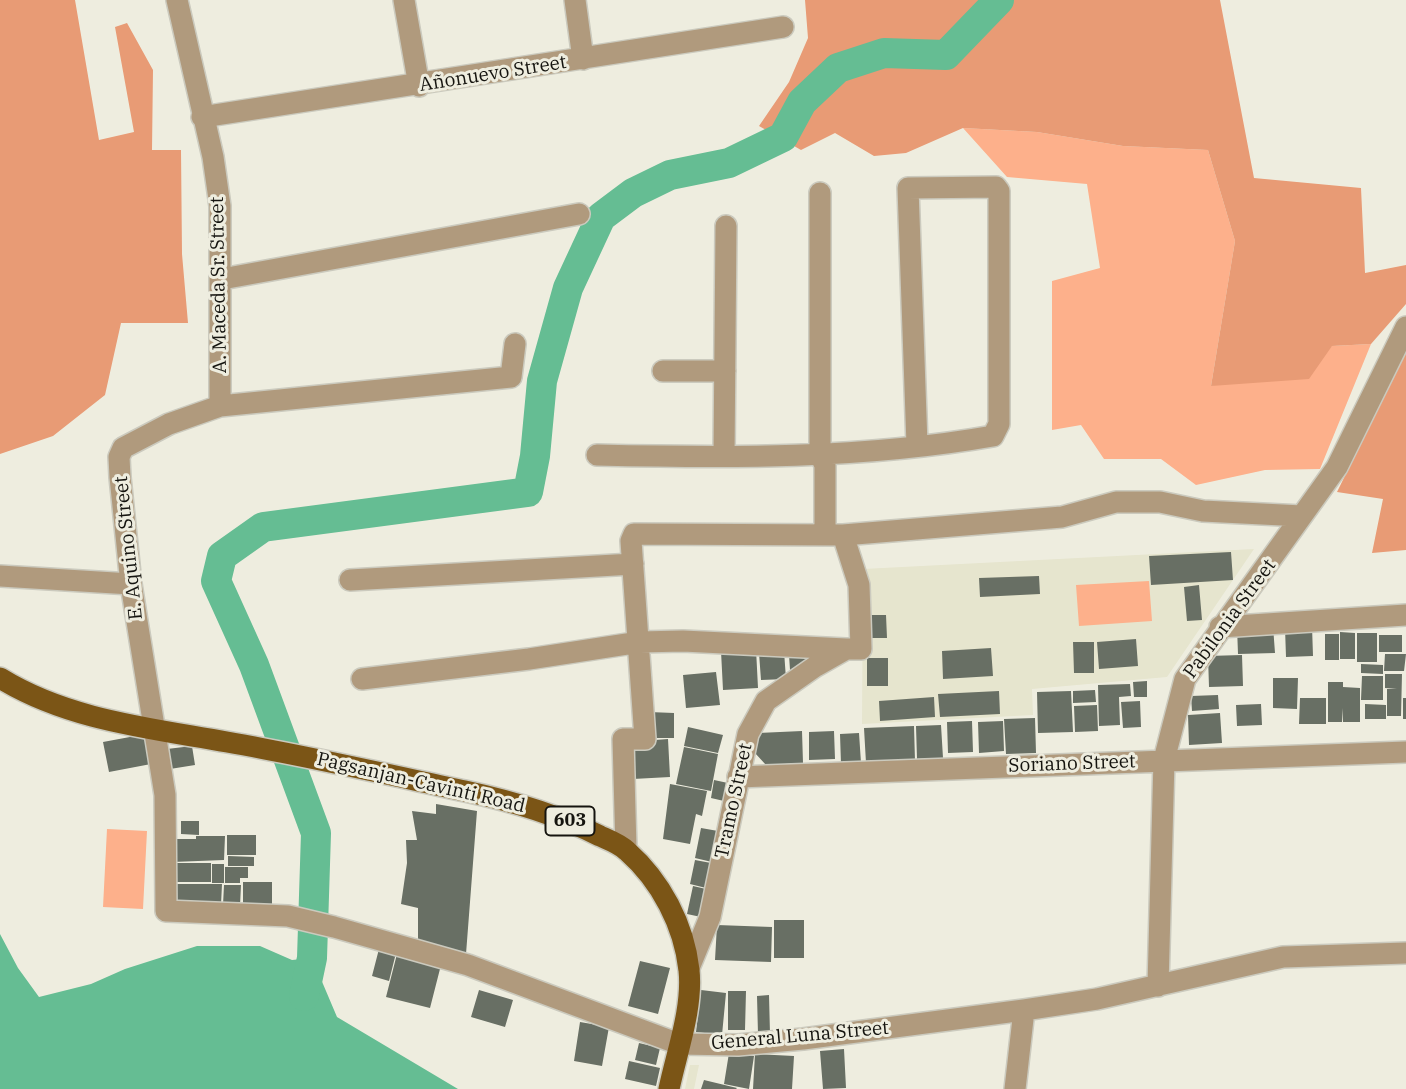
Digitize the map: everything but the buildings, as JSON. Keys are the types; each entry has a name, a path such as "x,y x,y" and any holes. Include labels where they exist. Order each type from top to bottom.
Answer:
{"main road":[{"name":"Pagsanjan-Cavinti Road","path":"0,678 40,700 69,710 504,800 561,817 625,849 650,874 668,902 685,944 691,991 669,1089"}],"street":[{"name":"A. Maceda Sr. Street","path":"177,0 213,157 220,205 220,406"},
{"path":"404,0 419,86"},
{"path":"575,0 583,59"},
{"name":"Añonuevo Street","path":"202,117 419,86 783,27"},
{"path":"597,455 820,455 917,445 993,436 997,431 999,191 996,187 908,188 917,445"},
{"path":"362,678 640,642 683,641 854,649 859,585 834,534 825,465 820,455 820,193"},
{"path":"222,279 579,214"},
{"path":"724,456 726,226"},
{"name":"Pabilonia Street","path":"1158,986 1164,760 1185,679 1337,467 1406,327"},
{"name":"E. Aquino Street","path":"166,911 165,795 131,584 120,477 119,457 123,448 137,438 220,406 511,377 515,344"},
{"path":"663,371 725,371"},
{"path":"625,849 622,739 645,739 631,541 637,532 834,534 1062,517 1116,502 1160,502 1203,511 1303,516"},
{"path":"350,580 633,564"},
{"path":"0,576 131,584"},
{"path":"1220,627 1406,615"},
{"name":"Tramo Street","path":"689,968 710,917 748,734 766,701 816,666 854,649"},
{"name":"Soriano Street","path":"738,777 1406,751"},
{"name":"General Luna Street","path":"166,911 288,916 334,927 468,965 679,1044 764,1043 1024,1010 1158,986 1283,957 1406,953"},
{"path":"1015,1089 1024,1010"}],"shaded area":[{"path":"0,0 75,0 99,140 134,132 115,27 127,23 153,70 152,150 181,150 182,254 188,323 121,323 105,395 53,436 0,454"},
{"path":"805,0 1220,0 1254,178 1361,188 1365,273 1406,265 1406,304 1371,344 1332,346 1309,379 1211,386 1235,241 1208,150 1123,146 1037,132 963,128 906,153 874,156 835,133 801,150 759,126 789,82 808,38"},
{"path":"963,128 1037,132 1123,146 1208,150 1235,241 1211,386 1332,346 1371,344 1320,469 1265,470 1196,485 1161,459 1104,459 1081,425 1052,430 1052,281 1100,268 1087,184 1007,177"},
{"path":"1406,352 1406,550 1372,553 1383,499 1337,492"},
{"path":"1254,549 1167,677 1032,689 1033,715 862,724 863,569"},
{"path":"1149,581 1152,621 1079,626 1076,585"},
{"path":"107,829 147,831 143,909 103,907"},
{"path":"0,934 18,968 39,997 91,984 125,969 197,946 260,946 292,960 312,958 337,1017 458,1089 0,1089"},
{"path":"690,1065 699,1065 694,1089 685,1089"}],"waterway":[{"path":"304,996 312,958 316,833 254,665 216,581 222,556 263,527 528,492 535,456 542,381 568,288 601,217 633,193 670,175 729,163 783,137 802,102 838,68 884,53 946,55 999,0"}]}
